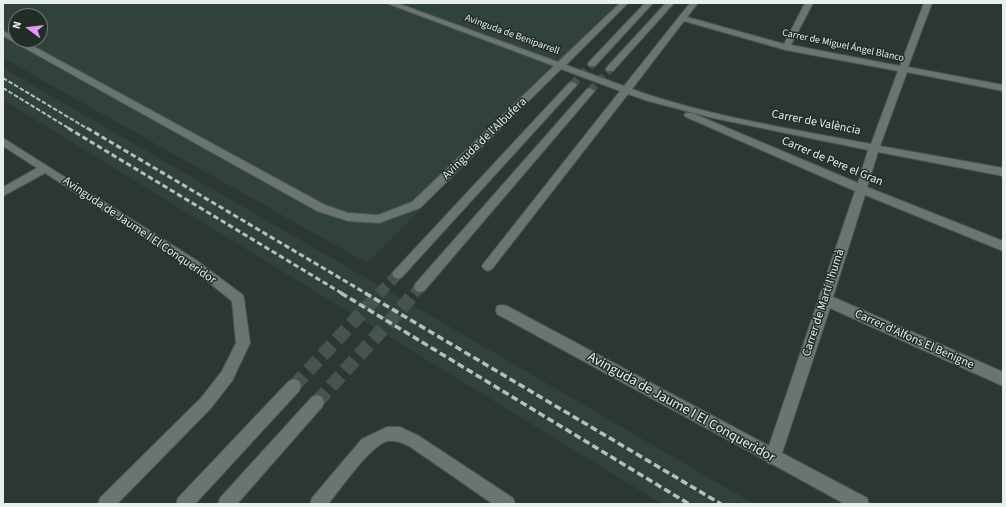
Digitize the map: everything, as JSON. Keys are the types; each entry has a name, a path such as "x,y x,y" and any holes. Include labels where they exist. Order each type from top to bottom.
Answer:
{"street":[{"name":"Avinguda de Beniparrell","path":"390,3 626,88"},
{"name":"Avinguda de l'Albufera","path":"31,48 321,208 348,217 379,219 416,205 624,3"},
{"path":"592,64 649,3"},
{"path":"610,70 670,3"},
{"path":"488,266 694,3"},
{"path":"786,47 809,3"},
{"name":"Carrer de Martí l'humà","path":"773,458 826,300 874,148 928,3"},
{"name":"Carrer de Miguel Ángel Blanco","path":"681,18 786,47 1003,88"},
{"name":"Avinguda de l'Albufera","path":"398,274 572,85"},
{"name":"Carrer de València","path":"626,88 651,98 714,115 874,148 1003,172"},
{"path":"420,287 590,91"},
{"name":"Carrer de Pere el Gran","path":"651,98 861,189 1003,246"},
{"name":"Avinguda de Jaume I El Conqueridor","path":"3,141 192,263 238,299 243,343 227,376 206,403 106,504"},
{"path":"3,192 45,168"},
{"name":"Carrer d'Alfons El Benigne","path":"826,300 1003,379"},
{"name":"Avinguda de Jaume I El Conqueridor","path":"502,310 773,458 861,504"},
{"path":"184,504 294,386"},
{"path":"226,504 317,402"},
{"path":"318,504 367,444 387,434 400,434 414,440 507,504"}],"shaded area":[{"path":"3,3 625,3 367,263 3,58"},
{"path":"3,68 754,504 662,504 3,100"}],"tunnel":[{"path":"572,85 592,64"},
{"path":"590,91 610,69"},
{"path":"379,294 398,274"},
{"path":"414,294 420,287"},
{"path":"294,386 380,293"},
{"path":"317,402 415,293"}],"railway":[{"path":"3,78 88,129"},
{"path":"3,88 70,129"},
{"path":"68,128 343,294"},
{"path":"87,128 367,294"},
{"path":"341,293 689,504"},
{"path":"365,293 721,504"}]}
